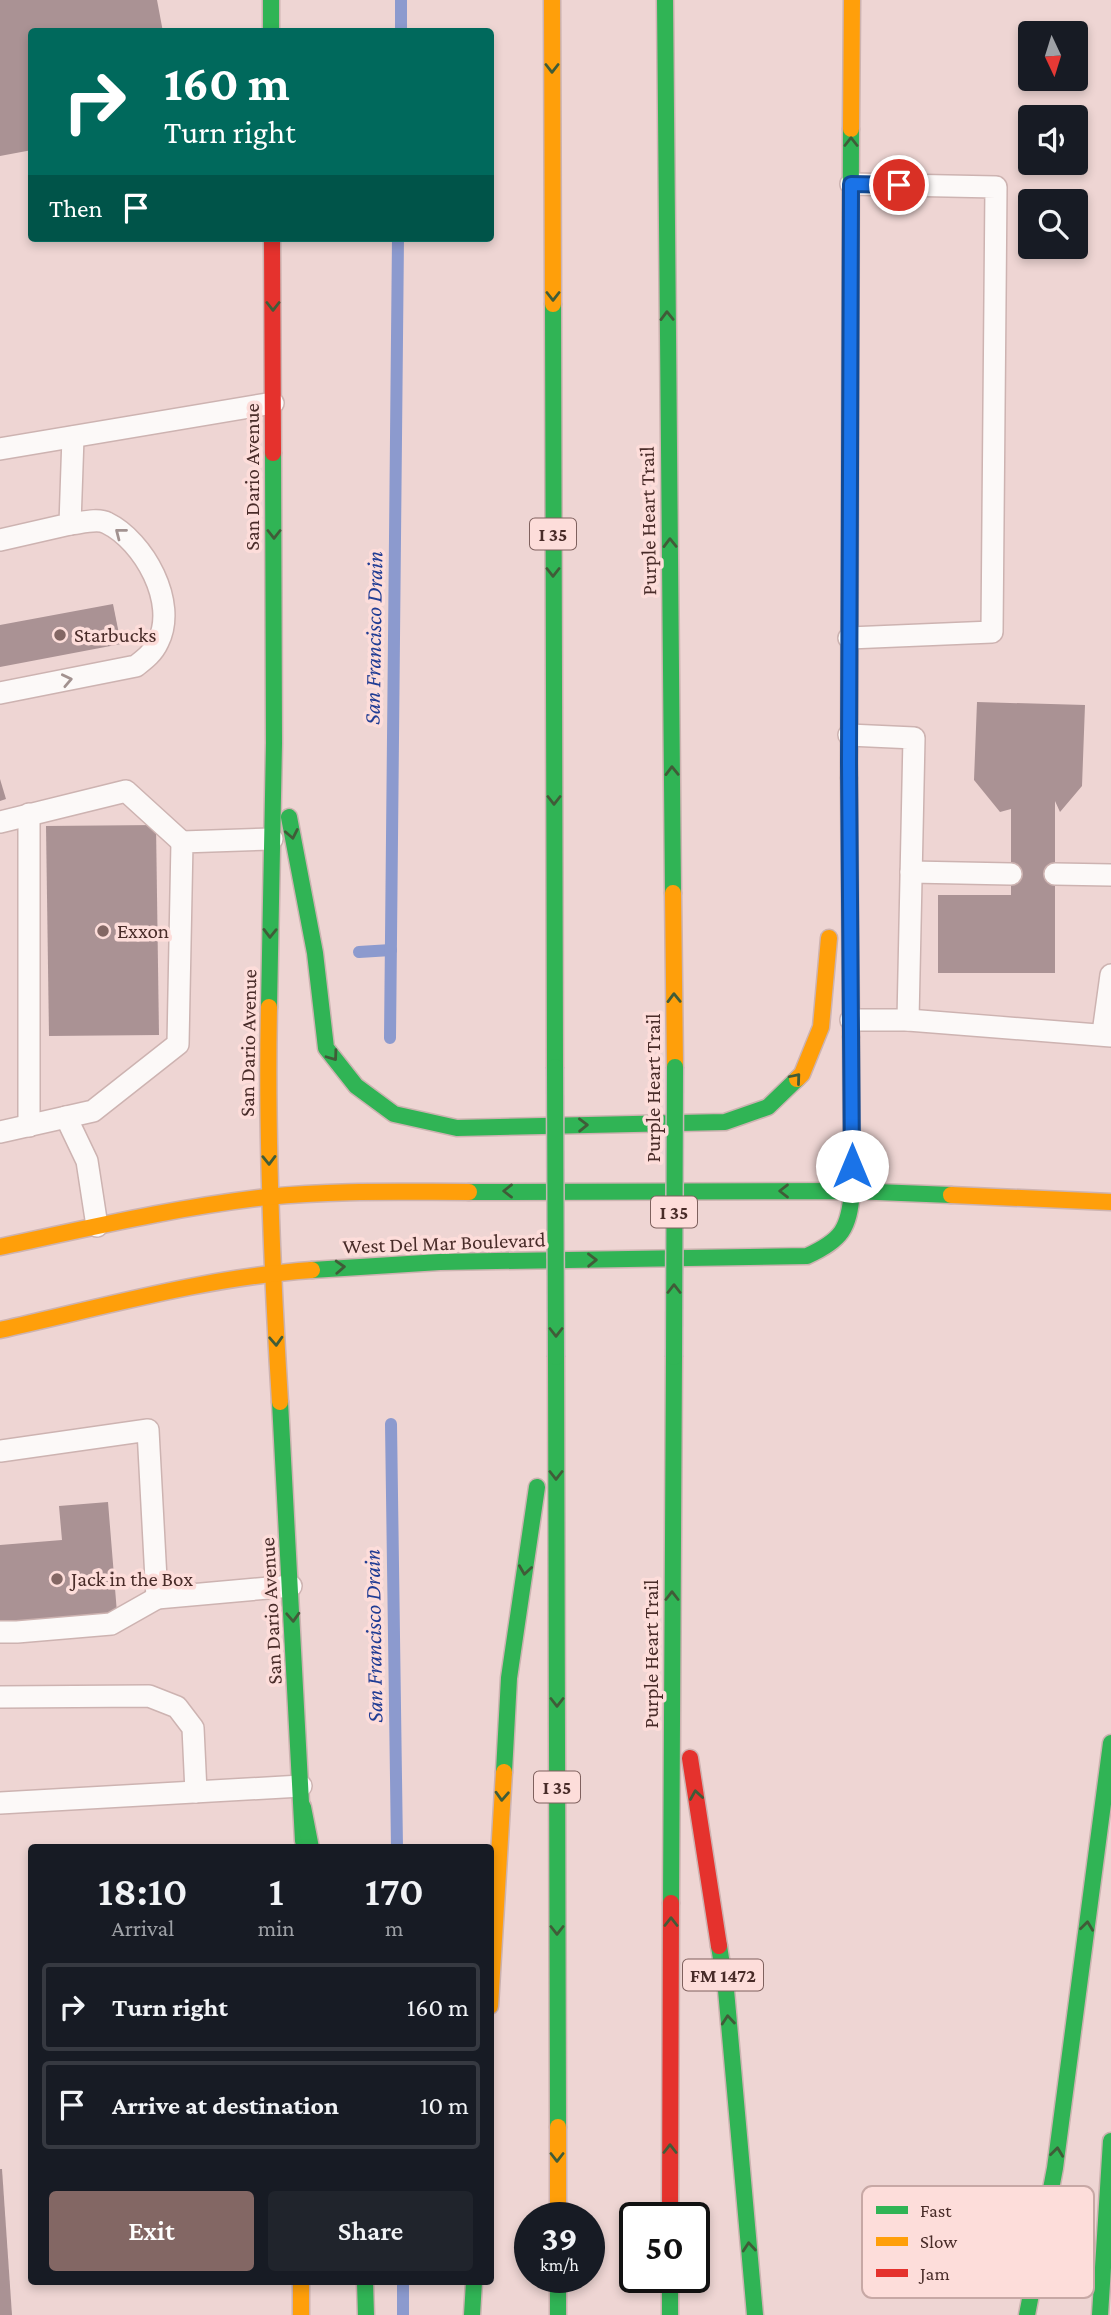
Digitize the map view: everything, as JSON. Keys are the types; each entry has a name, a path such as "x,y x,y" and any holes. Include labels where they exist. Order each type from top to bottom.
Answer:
{"main road":[{"path":"271,0 271,28"},
{"name":"I 35","path":"552,0 558,2202"},
{"name":"Purple Heart Trail","path":"665,0 675,1067 670,2202"},
{"path":"665,73 673,0"},
{"path":"834,888 849,735 852,0"},
{"name":"San Dario Avenue","path":"272,242 274,743 267,1083 272,1273 303,1844"},
{"name":"West Del Mar Boulevard","path":"0,1330 177,1290 272,1273 440,1262 807,1256 830,1246 845,1233 850,1218 852,1191 849,735"},
{"path":"274,743 315,953 326,1048 356,1086 394,1114 457,1128 470,1128 725,1122 768,1107 802,1074 821,1027 832,916"},
{"path":"0,1247 172,1210 270,1197 370,1192 852,1191 1111,1202"},
{"path":"494,1937 509,1678 556,1357"},
{"name":"FM 1472","path":"672,1637 726,1990 755,2315"},
{"path":"1052,2186 1111,1742"},
{"path":"302,1797 310,1844"},
{"path":"1100,2315 1111,2141"},
{"path":"301,2285 301,2315"},
{"path":"365,2285 366,2315"},
{"path":"472,2315 474,2285"},
{"path":"558,2293 558,2315"},
{"path":"670,2293 670,2315"}],"lane":[{"path":"849,638 992,632 996,187 851,184"},
{"path":"0,449 273,403"},
{"path":"69,524 73,437"},
{"path":"0,540 69,524 104,521 127,536 149,563 161,595 164,617 160,640 150,655 136,666 0,694"},
{"path":"849,735 914,738 908,1020"},
{"path":"0,822 126,791 182,842 272,839"},
{"path":"29,814 29,1126"},
{"path":"0,1132 93,1111 178,1044 182,842"},
{"path":"911,872 1011,874"},
{"path":"1055,874 1111,875"},
{"path":"852,1020 908,1020 1107,1034 1111,975"},
{"path":"66,1117 87,1161 97,1226"},
{"path":"0,1451 148,1430 157,1598"},
{"path":"0,1632 111,1624 157,1598 291,1586"},
{"path":"0,1697 149,1696 177,1707 192,1728 196,1792"},
{"path":"0,1803 196,1792 302,1797"}],"building":[{"path":"0,0 157,0 162,28 28,28 28,151 0,156"},
{"name":"Starbucks","path":"113,604 121,644 0,667 0,625"},
{"path":"977,702 1085,705 1082,786 1060,812 1055,801 1055,973 938,973 938,895 1011,895 1011,809 1000,812 974,780"},
{"path":"0,779 6,799 0,801"},
{"name":"Exxon","path":"156,825 159,1035 49,1036 46,826"},
{"name":"Jack in the Box","path":"108,1502 117,1613 0,1622 0,1545 62,1540 59,1506"},
{"path":"2,2169 12,2315 0,2315"}],"waterway":[{"name":"San Francisco Drain","path":"401,0 401,28"},
{"name":"San Francisco Drain","path":"390,1038 398,242"},
{"path":"359,952 391,950"},
{"name":"San Francisco Drain","path":"391,1424 397,1844"},
{"name":"San Francisco Drain","path":"403,2285 403,2315"}],"traffic: fast":[{"path":"271,0 271,28"},
{"path":"665,0 673,893"},
{"path":"849,778 851,129"},
{"path":"553,304 555,1067"},
{"path":"269,1007 274,743 273,453"},
{"path":"289,817 315,953 326,1048 356,1086 394,1114 457,1128 725,1122 768,1107 797,1079"},
{"path":"312,1270 440,1262 807,1256 836,1238 842,1232 849,1215 852,1191 851,1037"},
{"path":"555,1067 556,1357"},
{"path":"674,1357 675,1067"},
{"path":"469,1192 852,1191 951,1195"},
{"path":"556,1357 558,2127"},
{"path":"671,1903 674,1357"},
{"path":"280,1402 303,1841"},
{"path":"504,1772 509,1678 537,1487"},
{"path":"1052,2186 1111,1743"},
{"path":"303,1807 310,1844"},
{"path":"719,1946 726,1990 755,2315"},
{"path":"1100,2315 1111,2141"},
{"path":"365,2285 366,2315"},
{"path":"472,2315 474,2285"},
{"path":"558,2293 558,2315"},
{"path":"670,2293 670,2315"},
{"path":"1027,2315 1030,2298"}],"traffic: slow":[{"path":"552,0 553,304"},
{"path":"851,129 852,0"},
{"path":"849,778 851,1037"},
{"path":"673,893 675,1067"},
{"path":"797,1079 802,1074 821,1027 829,938"},
{"path":"269,1007 270,1205 280,1402"},
{"path":"0,1247 166,1212 267,1197 343,1192 469,1192"},
{"path":"951,1195 1111,1202"},
{"path":"0,1330 194,1286 312,1270"},
{"path":"494,1939 504,1772"},
{"path":"558,2127 558,2202"},
{"path":"301,2285 301,2315"}],"traffic: jam":[{"path":"272,242 273,453"},
{"path":"690,1758 719,1946"},
{"path":"670,2202 671,1903"}],"place":[{"name":"Starbucks","path":"60,635"},
{"name":"Exxon","path":"103,931"},
{"name":"Jack in the Box","path":"57,1579"}],"route":[{"path":"852,1166 849,763 851,184 899,185"}]}
